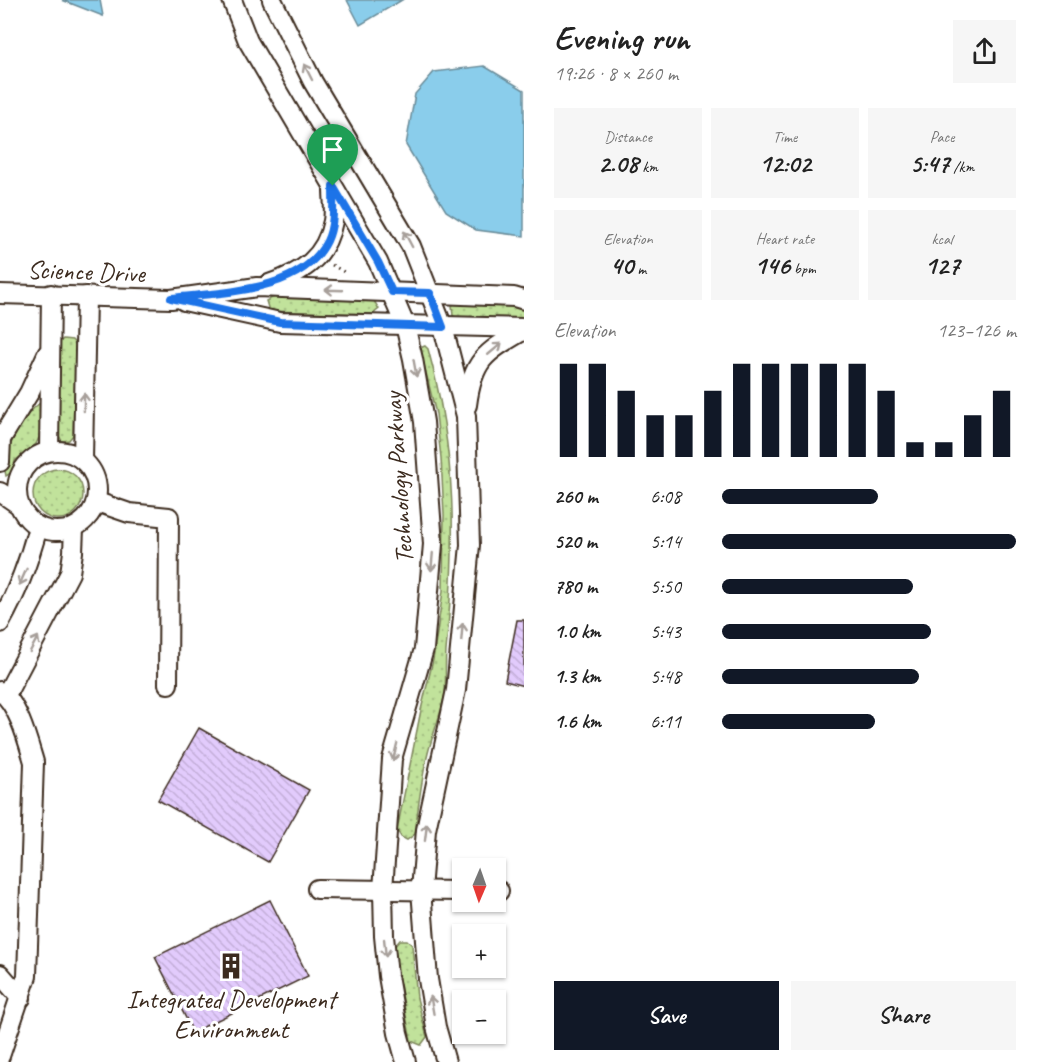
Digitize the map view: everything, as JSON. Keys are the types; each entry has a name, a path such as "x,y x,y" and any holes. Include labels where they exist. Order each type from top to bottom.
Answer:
{"street":[{"name":"Technology Parkway","path":"232,0 248,41 378,262 392,292 405,325 424,422 434,544 424,649 392,759 383,890 388,976 398,1033 406,1062"},
{"path":"273,0 313,82 411,246 443,327 466,416"},
{"path":"257,287 294,275 318,254 327,240 333,220 333,186"},
{"name":"Science Drive","path":"0,294 171,298 257,287 514,297 524,300"},
{"path":"49,452 51,294"},
{"path":"83,460 86,296"},
{"name":"Science Drive","path":"171,298 280,322 524,329"},
{"path":"446,1062 436,1026 428,978 421,890 426,830 456,690 470,545 466,416 471,379 476,368 499,345 524,329"},
{"path":"0,462 0,439 29,393 50,347"},
{"path":"61,451 83,460 96,479 98,491 97,502 92,513 84,522 74,528 56,532 38,527 23,514 16,492 18,478 25,466 36,457 49,452 61,451"},
{"path":"0,492 19,505"},
{"path":"97,502 129,513 169,517 168,684"},
{"path":"0,507 19,505"},
{"path":"0,623 29,562 38,527"},
{"path":"0,1056 27,976 34,762 24,729 3,693 70,573 74,552 74,528"},
{"path":"317,889 452,891"},
{"path":"0,974 21,998"}],"path":[{"path":"326,260 346,273 352,272"}],"green space":[{"path":"274,297 373,299 379,309 373,314 269,311 266,301"},
{"path":"459,302 524,306 524,319 464,319 453,316 452,305"},
{"path":"63,339 72,340 76,345 73,435 69,440 62,441 59,436 59,343"},
{"path":"425,346 428,349 438,388 449,462 452,499 451,573 445,692 426,763 415,834 407,840 401,837 397,830 433,660 443,591 444,515 441,458 436,414 420,348"},
{"path":"41,402 41,433 36,444 15,461 13,471 6,476 7,457 15,436 34,408"},
{"path":"58,469 72,473 79,480 83,494 79,508 72,515 58,519 44,515 37,508 33,494 37,480 44,473"},
{"path":"400,940 407,940 412,945 417,998 427,1037 421,1045 411,1041 393,948"}],"water":[{"path":"62,0 100,0 103,16"},
{"path":"347,0 402,0 360,25"},
{"path":"484,66 524,90 524,236 476,230 446,211 406,145 415,94 434,72"}],"building":[{"path":"517,620 524,620 524,686 505,681"},
{"path":"199,728 309,790 268,862 158,800"},
{"name":"Integrated Development Environment","path":"270,900 308,976 193,1032 155,957"}],"place":[{"name":"Integrated Development Environment","path":"231,966"}],"route":[{"path":"333,186 378,262 392,292 430,293 443,327 280,322 171,298 257,287 294,275 318,254 327,240 333,220 333,186"}]}
